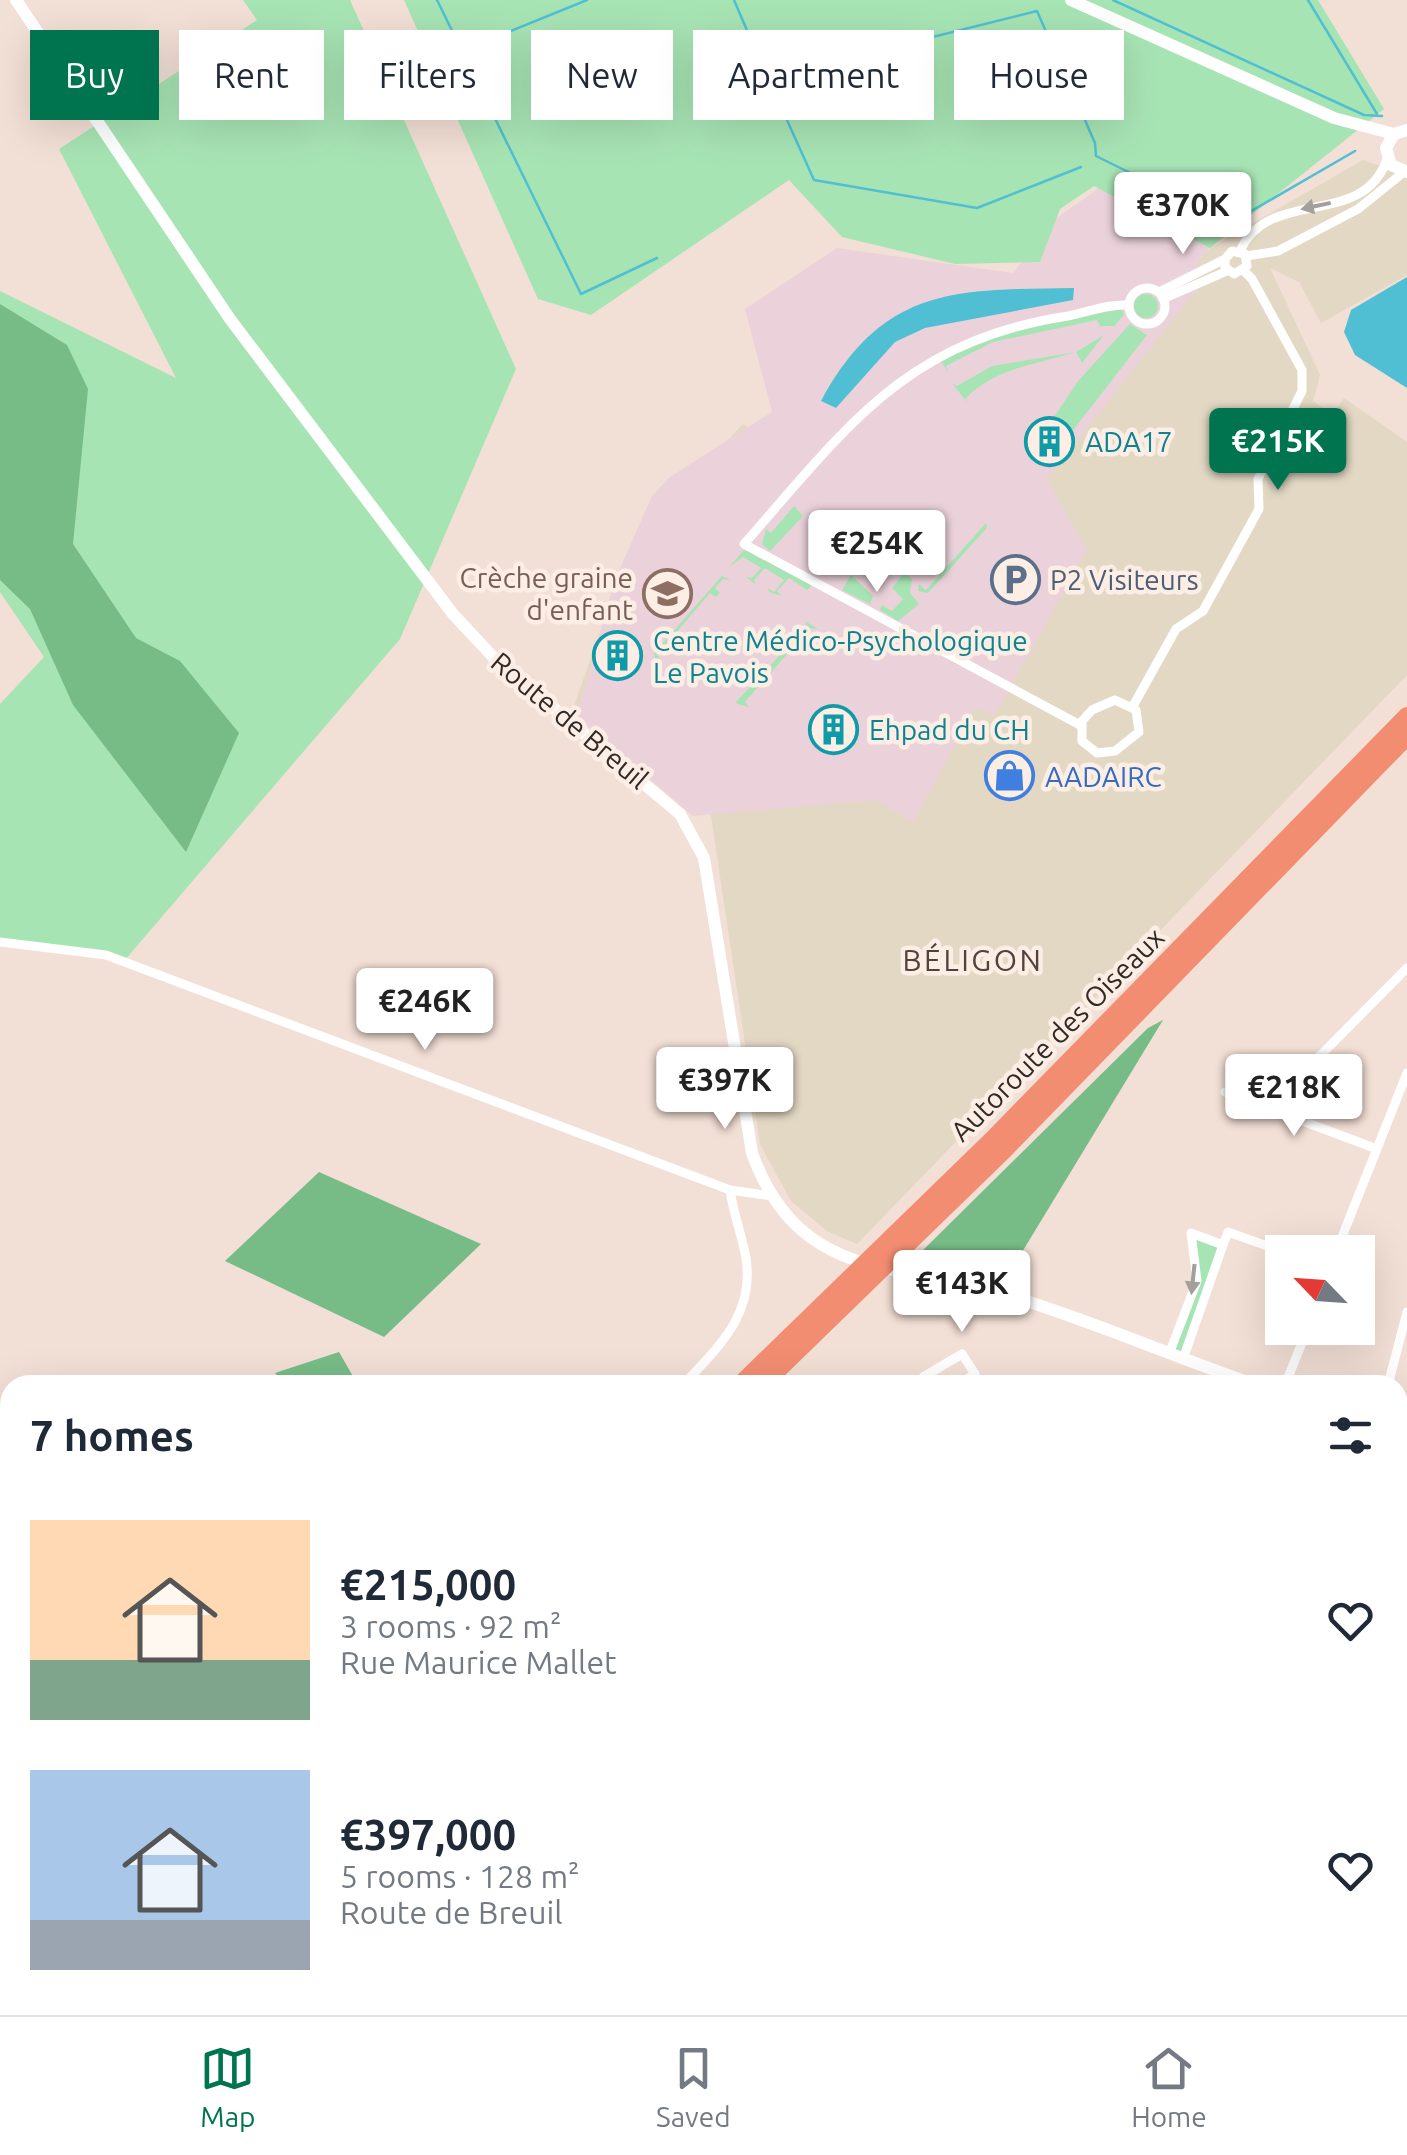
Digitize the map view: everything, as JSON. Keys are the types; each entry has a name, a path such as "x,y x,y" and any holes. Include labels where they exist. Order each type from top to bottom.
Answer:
{"highway":[{"name":"Autoroute des Oiseaux","path":"750,1375 991,1141 1407,716"},
{"name":"Autoroute des Oiseaux","path":"772,1375 1004,1150 1407,736"}],"street":[{"name":"Route de Breuil","path":"16,0 230,319 453,614 496,659 658,793 692,833 704,858 752,1153 772,1196 799,1228 832,1251 1029,1301 1176,1357"},
{"path":"1071,0 1334,118 1406,172 1369,201 1278,251 1224,259 1161,296"},
{"path":"1244,272 1243,254 1253,230 1298,210 1360,197 1378,181 1386,157 1403,130 1334,118"},
{"path":"1224,259 1228,270"},
{"path":"1128,305 1137,290 1161,296 1228,270 1244,272 1252,279 1302,370 1302,391 1258,479 1259,509 1204,611 1176,629 1133,706"},
{"path":"1128,305 1136,320 1150,324 1162,314 1161,296"},
{"path":"1080,724 744,544 859,416 934,358 977,336 1019,322 1128,305"},
{"path":"1121,701 1133,706 1140,717 1139,732 1115,751 1102,754 1082,741 1080,724 1088,713 1121,701"},
{"path":"0,942 117,959 730,1190 772,1196"},
{"path":"1281,1113 1290,1086 1407,968"},
{"path":"1396,979 1407,984"},
{"path":"1343,1235 1407,1073"},
{"path":"1225,1092 1377,1149"},
{"path":"692,1375 737,1323 748,1293 746,1256 730,1190"},
{"path":"1176,1357 1228,1232 1265,1245"},
{"path":"1176,1357 1197,1280 1191,1233 1224,1245"},
{"path":"1391,1375 1404,1339 1407,1312"},
{"path":"1290,1375 1301,1345"},
{"path":"926,1375 962,1354 973,1375"},
{"path":"1176,1357 1227,1375"}],"shaded area":[{"path":"1363,160 1407,175 1407,275 1321,323 1299,282 1270,268 1320,375 1313,401 1332,415 1344,398 1407,442 1407,675 857,1244 827,1231 791,1201 760,1144 710,809 574,706 632,542 743,424 799,468 1165,288 1210,248"},
{"path":"1105,178 1216,237 1190,275 1196,290 1047,479 1087,550 994,716 976,707 913,822 876,800 693,816 577,717 614,582 652,496 670,477 772,412 745,309 837,248 1013,273 1054,220 1096,190"}],"green space":[{"path":"243,0 350,0 363,30 344,30 344,120 404,120 516,369 400,639 124,961 0,946 0,704 44,657 0,592 0,291 176,378 59,149 104,120 159,120 159,84 179,71 179,120 324,120 324,30 242,30 257,20"},
{"path":"404,0 1318,0 1384,109 1210,248 1094,186 1060,209 1040,262 955,264 842,237 789,180 591,315 538,299 458,120 511,120 511,30 417,30"},
{"path":"1146,294 1158,306 1146,318 1134,306"},
{"path":"0,304 67,345 88,389 73,544 136,638 180,661 239,733 186,852 73,705 30,609 0,580"},
{"path":"1122,309 1124,315 1114,326 1100,326 1097,320 993,342 946,366 949,373 940,360 1017,329"},
{"path":"1130,324 1147,335 1067,438 1062,438 1055,432 1054,417 1078,381"},
{"path":"1104,335 1082,363 1076,352"},
{"path":"1076,352 1017,368 990,380 965,399 969,405 952,383 957,386 992,366"},
{"path":"794,506 803,516 770,551 762,544 766,529 771,533"},
{"path":"986,523 987,528 928,593 918,591 919,584 926,590"},
{"path":"744,550 812,585 807,590 789,578 777,591 782,596 769,592 768,588 774,592 784,580 765,568 754,580 756,585 746,577 752,578 761,568 743,557 729,567"},
{"path":"904,573 912,579 910,593 919,604 898,621 880,610 882,605 892,611 903,599 892,588"},
{"path":"851,575 873,596 870,604 842,590"},
{"path":"722,576 731,580 723,579 715,588 720,593 716,597 710,593 657,655 661,660 656,662 654,653"},
{"path":"805,621 818,629 810,628 745,702 749,707 735,703 807,626"},
{"path":"1163,1020 1005,1280 978,1270 911,1262 1148,1028"},
{"path":"319,1172 481,1244 384,1337 225,1261"},
{"path":"1191,1233 1223,1245 1183,1359 1169,1354 1197,1281"},
{"path":"339,1352 352,1375 277,1375"}],"water":[{"path":"1407,277 1407,388 1355,355 1344,332 1351,310"},
{"path":"1074,288 1073,300 925,328 895,342 836,408 821,401 845,363 871,335 898,315 927,302 994,290"}],"waterway":[{"path":"437,0 581,294 657,258"},
{"path":"511,31 587,0"},
{"path":"734,0 747,30"},
{"path":"1113,0 1364,115 1382,116"},
{"path":"1308,0 1377,114"},
{"path":"1081,167 977,208 814,180 768,78 1037,11 1095,143 1096,156 1169,192 1222,228 1355,151"}],"place":[{"name":"ADA17","path":"1050,441"},
{"name":"P2 Visiteurs","path":"1015,579"},
{"name":"Crèche graine d'enfant","path":"668,593"},
{"name":"Centre Médico-Psychologique Le Pavois","path":"618,656"},
{"name":"Ehpad du CH","path":"834,729"},
{"name":"AADAIRC","path":"1010,776"}],"district":[{"name":"BÉLIGON","path":"973,960"}]}
